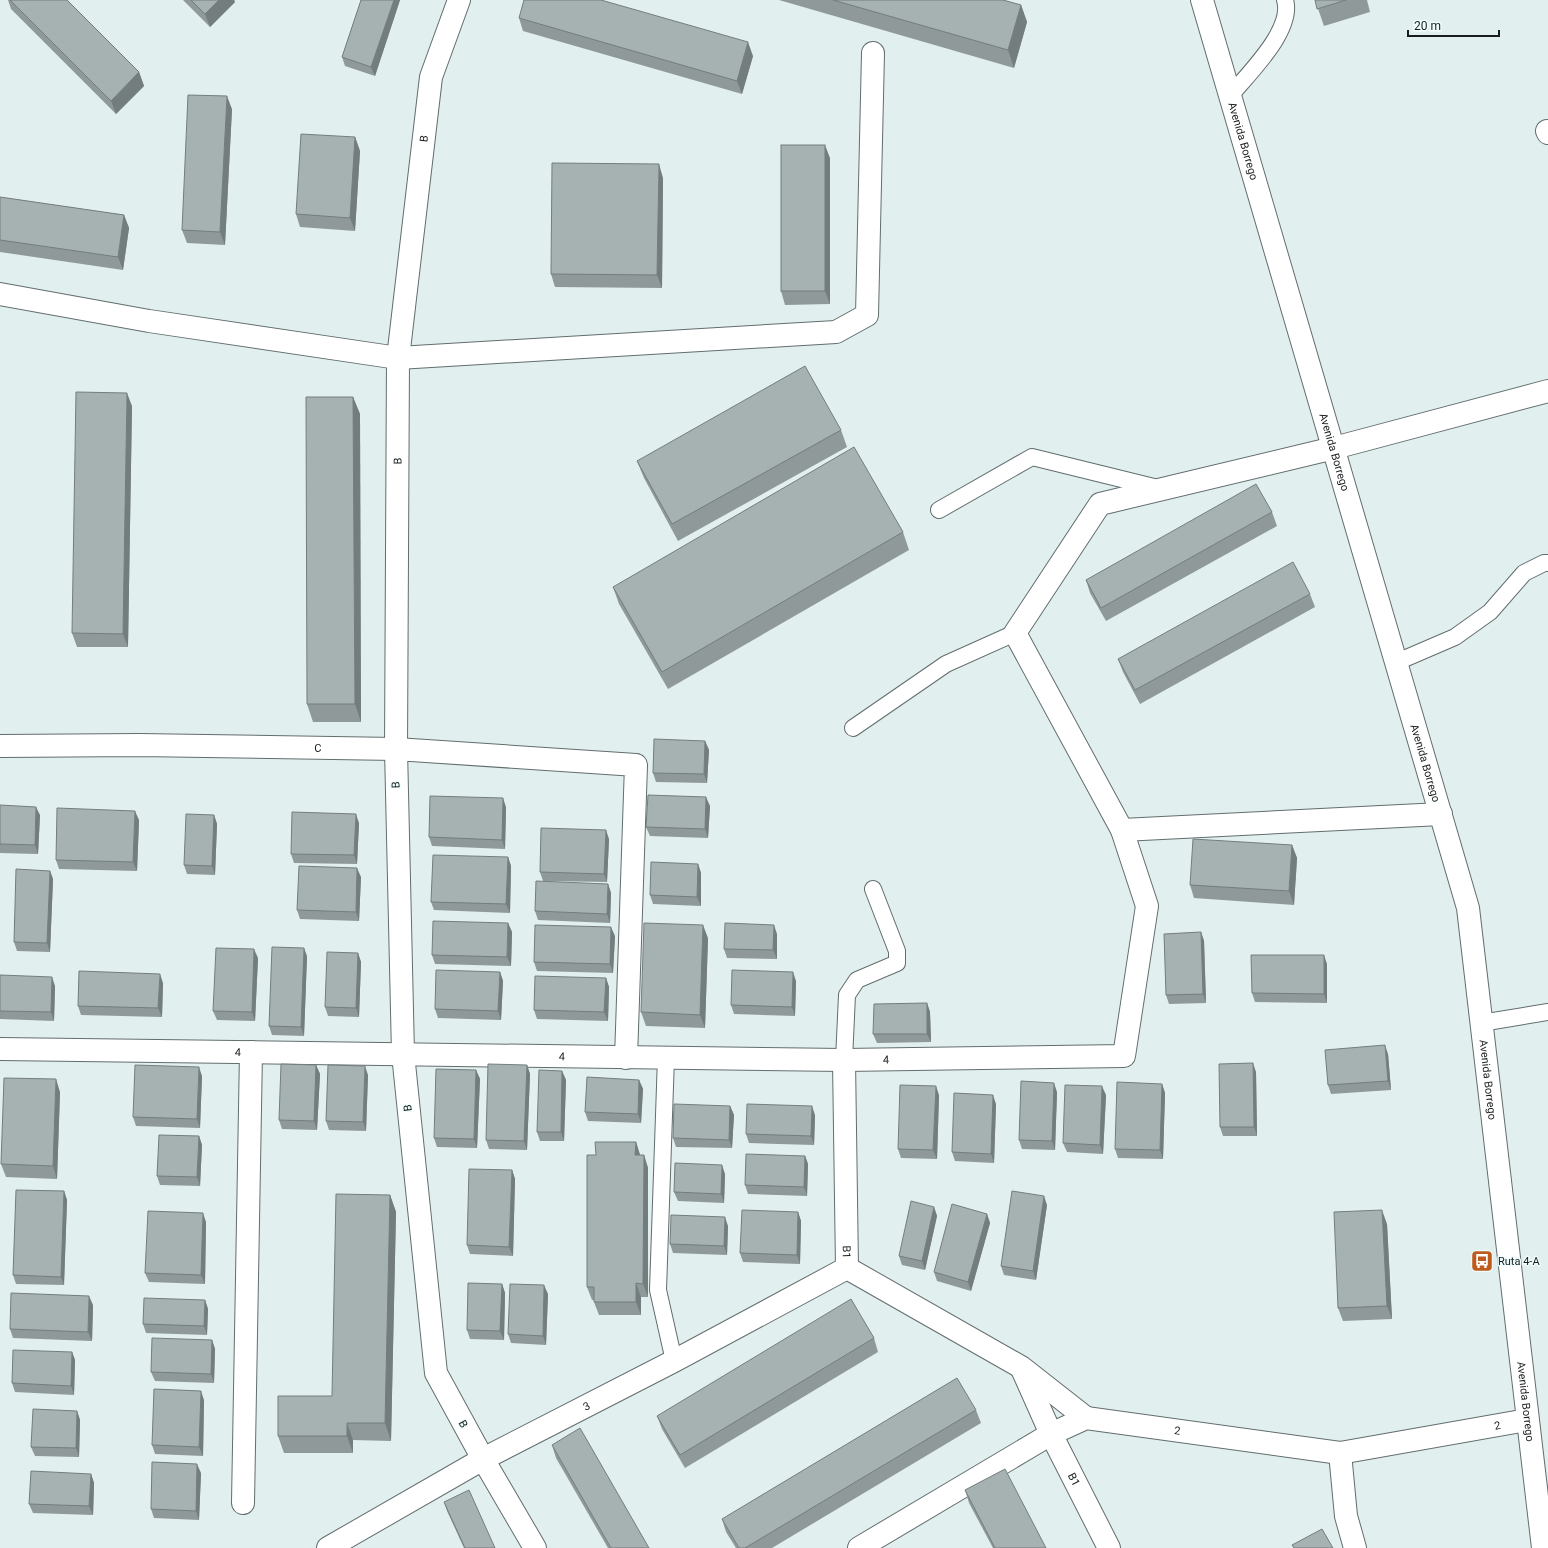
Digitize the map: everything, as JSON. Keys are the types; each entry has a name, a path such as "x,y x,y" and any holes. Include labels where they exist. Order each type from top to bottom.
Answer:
{"street":[{"name":"B","path":"458,0 431,77 398,358 396,749 403,1054 436,1373 483,1459 535,1548"},
{"name":"Avenida Borrego","path":"1202,0 1468,908 1527,1420 1541,1485 1543,1548"},
{"path":"0,294 149,321 398,358 836,332 867,315 873,53"},
{"path":"1441,814 1122,830 1015,633 1100,504 1334,448 1548,391"},
{"name":"C","path":"0,746 139,745 396,749 636,765 626,1058"},
{"name":"4","path":"0,1049 844,1060 1124,1056 1147,906 1122,830"},
{"path":"243,1503 251,1052"},
{"name":"B1","path":"844,1060 847,1268 1021,1367 1086,1418"},
{"name":"3","path":"328,1548 483,1459 674,1361 847,1268"},
{"name":"B1","path":"1021,1367 1051,1434 1109,1548"},
{"path":"859,1548 1051,1434 1086,1418"},
{"name":"2","path":"1086,1418 1340,1453 1527,1420"},
{"path":"1340,1453 1346,1516 1355,1548"}],"lane":[{"path":"1230,96 1275,41 1284,24 1285,0"},
{"path":"939,510 1032,457 1162,489"},
{"path":"1396,662 1455,637 1490,612 1524,573 1544,563 1548,563"},
{"path":"853,728 946,664 1015,633"},
{"path":"844,1060 846,995 857,980 897,963 897,951 873,889"},
{"path":"1482,1023 1548,1012"},
{"path":"666,1057 658,1290 674,1361"}],"building":[{"path":"10,0 67,0 139,72 111,101"},
{"path":"191,0 219,0 205,14"},
{"path":"361,0 394,0 371,67 342,57"},
{"path":"524,0 601,0 748,42 737,81 519,18"},
{"path":"833,0 1003,0 1021,5 1008,50"},
{"path":"1315,0 1346,0 1317,9"},
{"path":"188,95 227,96 220,232 182,230"},
{"path":"301,134 355,137 350,218 296,214"},
{"path":"781,145 825,145 825,291 781,291"},
{"path":"552,163 659,164 657,275 551,274"},
{"path":"0,197 124,215 118,257 0,240"},
{"path":"805,366 841,430 672,524 637,461"},
{"path":"76,392 127,393 123,634 72,633"},
{"path":"306,397 353,397 355,704 307,704"},
{"path":"854,447 903,532 662,672 613,587"},
{"path":"1256,484 1272,512 1101,608 1086,580"},
{"path":"1293,562 1310,594 1135,690 1118,659"},
{"path":"654,739 705,741 704,774 653,773"},
{"path":"648,795 706,797 705,829 646,827"},
{"path":"430,796 503,798 502,840 429,837"},
{"path":"0,805 36,807 35,845 0,844"},
{"path":"57,808 135,811 133,862 56,860"},
{"path":"292,812 356,814 354,855 291,854"},
{"path":"186,814 214,815 212,866 184,865"},
{"path":"541,828 606,830 604,874 540,872"},
{"path":"1193,839 1292,845 1289,891 1190,885"},
{"path":"433,855 508,857 506,904 431,902"},
{"path":"651,862 698,864 697,897 650,895"},
{"path":"299,866 357,868 356,912 297,910"},
{"path":"16,869 50,871 47,943 14,942"},
{"path":"536,881 608,884 607,914 535,911"},
{"path":"433,921 508,923 507,957 432,955"},
{"path":"644,923 703,925 700,1015 641,1012"},
{"path":"725,923 774,925 773,950 724,949"},
{"path":"535,925 611,927 610,964 534,962"},
{"path":"1201,932 1203,994 1166,995 1164,934"},
{"path":"272,947 304,948 301,1027 269,1026"},
{"path":"216,948 254,949 252,1012 213,1011"},
{"path":"327,952 358,953 356,1008 325,1007"},
{"path":"1251,955 1324,955 1324,994 1252,993"},
{"path":"436,970 500,972 498,1011 435,1009"},
{"path":"732,970 793,972 792,1007 731,1005"},
{"path":"79,971 160,974 158,1008 78,1006"},
{"path":"0,975 52,977 51,1012 0,1011"},
{"path":"535,976 606,978 604,1012 534,1010"},
{"path":"927,1003 927,1034 873,1034 874,1004"},
{"path":"1385,1045 1388,1081 1328,1085 1325,1050"},
{"path":"1253,1063 1254,1127 1220,1127 1219,1064"},
{"path":"281,1064 316,1065 314,1121 279,1120"},
{"path":"488,1064 527,1065 524,1141 486,1140"},
{"path":"135,1065 199,1067 197,1119 133,1117"},
{"path":"328,1065 365,1066 363,1122 326,1121"},
{"path":"436,1069 476,1070 474,1139 434,1138"},
{"path":"539,1070 562,1071 561,1132 537,1132"},
{"path":"587,1077 639,1080 638,1114 585,1112"},
{"path":"4,1078 56,1079 53,1166 1,1164"},
{"path":"1021,1081 1054,1083 1052,1141 1019,1140"},
{"path":"1117,1082 1162,1084 1160,1150 1115,1149"},
{"path":"900,1085 936,1086 933,1150 898,1149"},
{"path":"1065,1085 1102,1086 1100,1145 1063,1143"},
{"path":"954,1093 993,1095 991,1154 952,1152"},
{"path":"674,1104 730,1106 729,1140 673,1138"},
{"path":"747,1104 812,1106 811,1136 746,1134"},
{"path":"159,1135 199,1136 197,1177 157,1176"},
{"path":"595,1142 636,1142 635,1155 644,1155 643,1284 636,1283 636,1302 594,1302 594,1287 587,1287 587,1155 596,1155"},
{"path":"746,1154 805,1156 804,1187 745,1185"},
{"path":"675,1163 722,1165 721,1194 674,1192"},
{"path":"469,1169 512,1170 509,1247 467,1245"},
{"path":"16,1190 64,1191 61,1277 13,1275"},
{"path":"1012,1191 1044,1196 1033,1271 1001,1266"},
{"path":"336,1194 390,1195 385,1423 347,1423 347,1436 278,1436 278,1396 332,1396"},
{"path":"911,1201 934,1207 922,1261 899,1256"},
{"path":"952,1204 987,1214 968,1282 934,1272"},
{"path":"742,1210 798,1212 797,1255 740,1253"},
{"path":"1382,1210 1387,1306 1338,1308 1334,1212"},
{"path":"148,1211 203,1213 201,1275 145,1273"},
{"path":"671,1215 725,1217 724,1246 670,1244"},
{"path":"468,1283 502,1284 500,1331 467,1330"},
{"path":"510,1284 544,1285 543,1336 508,1334"},
{"path":"11,1293 89,1296 88,1332 10,1329"},
{"path":"144,1298 205,1300 204,1326 143,1324"},
{"path":"851,1299 874,1338 680,1455 657,1416"},
{"path":"152,1338 212,1340 211,1374 151,1372"},
{"path":"13,1350 72,1352 71,1386 12,1383"},
{"path":"957,1378 976,1410 745,1548 739,1548 722,1519"},
{"path":"154,1389 201,1391 199,1447 152,1445"},
{"path":"33,1409 77,1411 76,1448 31,1447"},
{"path":"580,1428 649,1548 611,1548 552,1445"},
{"path":"152,1462 197,1464 196,1511 151,1509"},
{"path":"1005,1469 1046,1548 995,1548 965,1490"},
{"path":"31,1471 91,1474 89,1506 29,1504"},
{"path":"469,1490 495,1548 465,1548 444,1502"},
{"path":"1322,1529 1333,1548 1294,1548 1292,1545"}],"place":[{"name":"Ruta 4-A","path":"1482,1261"}]}
